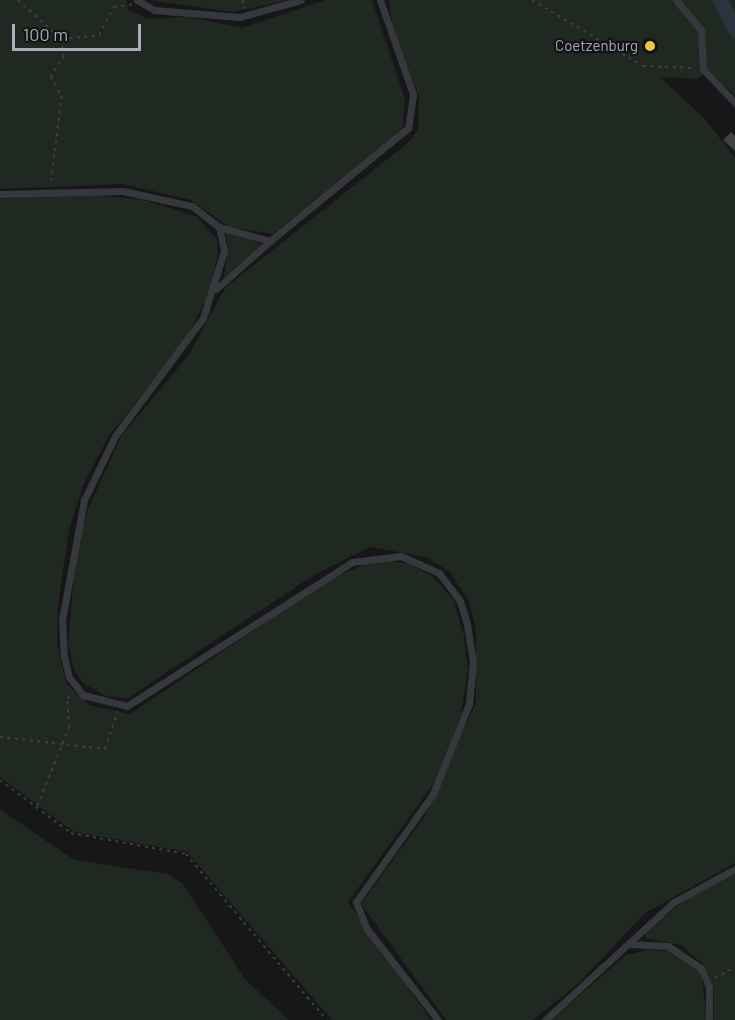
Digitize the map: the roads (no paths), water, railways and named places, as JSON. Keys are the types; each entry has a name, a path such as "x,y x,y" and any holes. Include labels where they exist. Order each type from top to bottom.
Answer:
{"street":[{"path":"138,2 154,10 240,17 301,0"},
{"path":"215,290 270,241 408,128 413,94 380,0"},
{"path":"676,0 701,30 703,69 735,103"},
{"path":"0,194 54,189 123,191 182,204 206,213 219,227 224,251 215,290 186,348 115,436 84,500 62,620 64,656 76,688 92,700 117,705 142,701 352,562 400,556 439,573 460,601 467,624 473,661 469,704 433,794 356,902 367,929 438,1020"},
{"path":"219,227 270,241"},
{"path":"545,1020 674,902 735,869"},
{"path":"629,944 668,946 687,955 706,980 709,1020"}],"waterway":[{"path":"720,0 735,30"}],"place":[{"name":"Coetzenburg","path":"650,46"}]}
